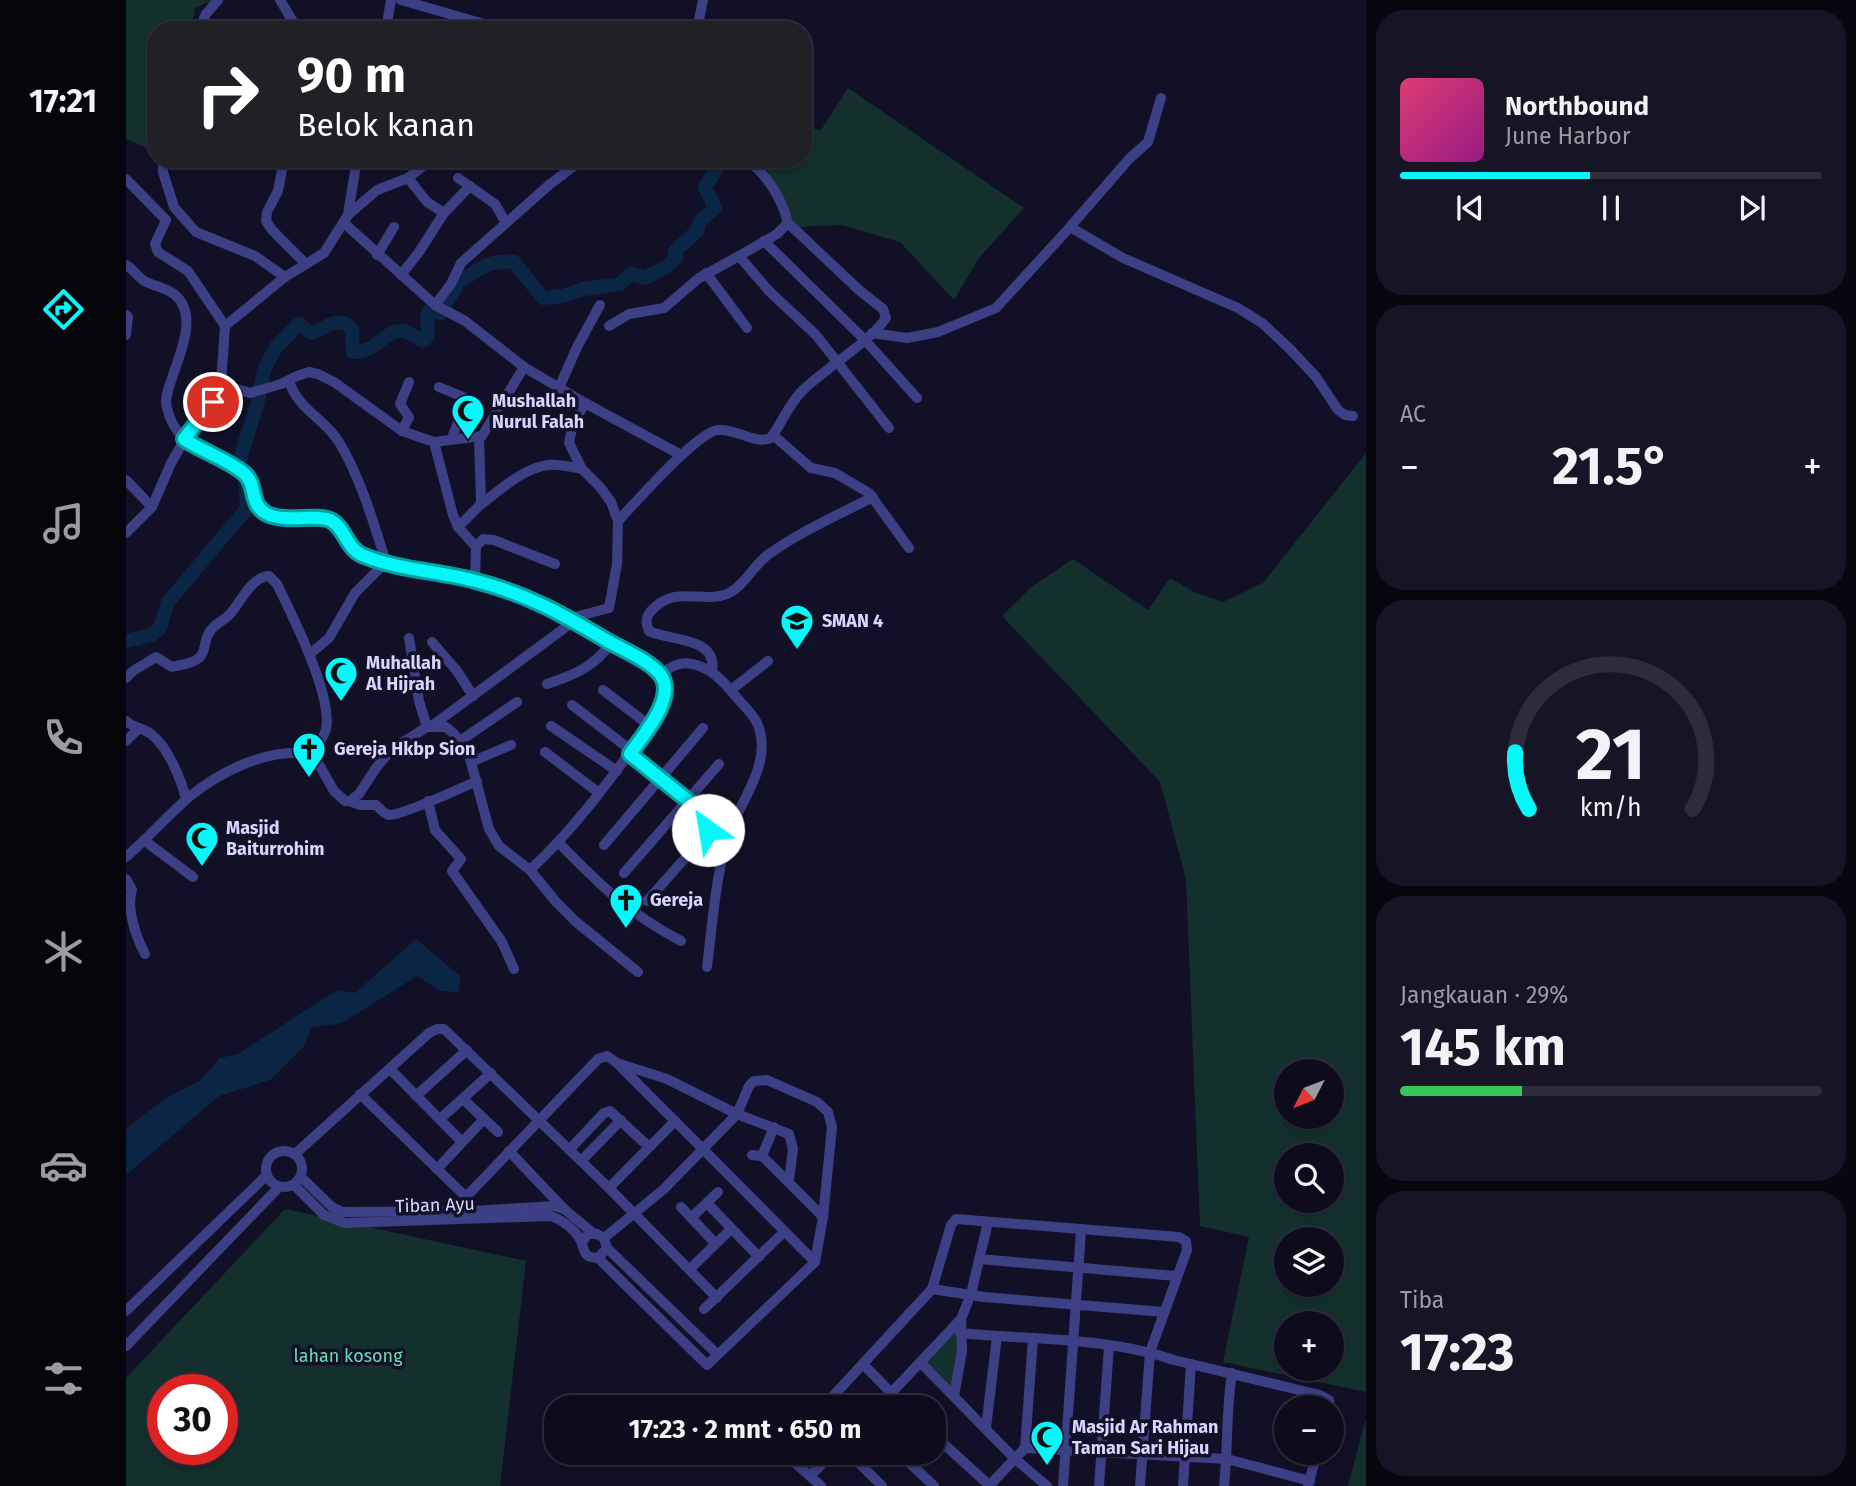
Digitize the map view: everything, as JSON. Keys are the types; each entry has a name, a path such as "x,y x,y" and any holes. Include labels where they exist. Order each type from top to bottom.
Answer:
{"street":[{"path":"203,21 218,0"},
{"path":"280,0 293,21"},
{"path":"388,21 391,0"},
{"path":"401,0 474,21"},
{"path":"699,21 703,0"},
{"path":"868,336 907,338 938,332 984,314 1006,299 1129,159 1148,142 1161,99"},
{"path":"163,168 174,207 196,232 255,256 285,277"},
{"path":"282,168 278,191 267,212 266,221 306,264"},
{"path":"346,219 355,168"},
{"path":"225,326 285,277 324,253 346,219 377,190 408,178 421,168"},
{"path":"441,309 461,262 572,168"},
{"path":"618,521 681,455 710,431 733,430 762,440 773,435 792,402 805,388 885,321 885,311 788,223 782,203 756,168"},
{"path":"408,178 427,202 444,213"},
{"path":"458,178 498,206 506,223"},
{"path":"126,179 166,220 155,244 158,252 188,271 225,326 221,384 213,402 184,439 152,507 126,533"},
{"path":"401,275 444,213 470,186"},
{"path":"346,219 377,255 441,309 478,330 524,367 681,455"},
{"path":"609,326 629,314 664,308 706,274 764,241 788,223"},
{"path":"1070,227 1123,258 1238,308 1262,323 1316,377 1339,410 1345,415 1353,416"},
{"path":"377,255 394,228"},
{"path":"764,241 868,336 917,398"},
{"path":"739,256 769,292 816,335 889,428"},
{"path":"126,265 145,281 173,293 183,303 187,313 184,339 168,391 166,405 169,415 184,439 245,474 251,485 254,502 266,513 286,518 326,519 332,521 356,552 386,562 475,580 547,605 646,663 660,675 665,690 663,704 650,726 559,843 530,870"},
{"path":"706,274 747,328"},
{"path":"559,388 600,305"},
{"path":"126,315 126,335"},
{"path":"221,384 250,393 309,372 318,374 334,382 402,431 435,442 478,438 486,431 524,367"},
{"path":"289,380 302,404 338,440 363,491 386,562"},
{"path":"402,431 409,417 400,404 409,382"},
{"path":"439,387 463,397 466,402 452,440"},
{"path":"350,801 359,794 391,750 473,696 573,620 609,608 617,564 618,521 606,495 582,469 569,443 585,403"},
{"path":"773,435 811,468 835,473 869,493 909,548"},
{"path":"478,438 480,505"},
{"path":"435,442 458,527 476,547"},
{"path":"458,527 480,505 517,479 540,467 551,464 582,469"},
{"path":"126,480 152,507"},
{"path":"712,671 713,663 706,651 684,638 649,631 647,616 653,609 663,601 681,596 727,594 739,585 766,555 873,497"},
{"path":"475,580 476,547 483,540 494,540 555,564"},
{"path":"310,654 329,638 355,593 386,562"},
{"path":"126,678 156,657 172,667 198,659 202,655 208,634 230,614 245,593 265,576 274,579 310,654 325,704 327,720 324,735 313,754"},
{"path":"409,638 419,701 430,726"},
{"path":"432,642 457,671 473,696"},
{"path":"547,684 591,666 611,643"},
{"path":"731,690 768,661"},
{"path":"660,675 679,662 712,671 731,690 758,725 761,748 756,774 725,844 707,967"},
{"path":"603,690 650,726"},
{"path":"460,741 517,702"},
{"path":"572,705 708,818 708,830 647,901"},
{"path":"126,721 147,731 156,739 176,769 186,799"},
{"path":"430,726 446,727 460,741 471,762 487,822 499,846 530,870 575,921 639,972"},
{"path":"551,726 617,771"},
{"path":"604,845 703,728"},
{"path":"126,741 138,729"},
{"path":"471,762 511,745"},
{"path":"126,857 186,799 238,767 265,756 294,751 313,754"},
{"path":"545,752 600,793"},
{"path":"313,754 339,797 360,805 376,805 389,815 477,781"},
{"path":"624,873 719,764"},
{"path":"428,802 435,830 461,859 452,871 495,932 514,969"},
{"path":"145,841 193,877"},
{"path":"559,843 620,903 646,922 681,941"},
{"path":"126,879 132,890 126,899 127,908 145,954"},
{"path":"295,1154 437,1029 444,1030 609,1188 717,1298"},
{"path":"416,1096 467,1050"},
{"path":"466,1197 601,1057 607,1056 704,1149 815,1262"},
{"path":"617,1063 667,1079 737,1114 789,1134 792,1139 789,1181"},
{"path":"390,1069 462,1142"},
{"path":"440,1119 491,1073"},
{"path":"593,1233 588,1234 582,1242 582,1248 588,1256 598,1258 706,1365 815,1262 823,1217 832,1127 828,1112 817,1102 763,1079 749,1086 737,1114 605,1243 598,1258"},
{"path":"360,1094 466,1197 472,1211"},
{"path":"463,1099 498,1132"},
{"path":"569,1150 606,1112 612,1111 649,1147"},
{"path":"437,1169 484,1119"},
{"path":"581,1161 621,1120"},
{"path":"609,1188 675,1121"},
{"path":"774,1127 757,1155 789,1181 823,1217"},
{"path":"509,1151 564,1209 605,1243 717,1354"},
{"path":"126,1346 279,1187 297,1181 302,1165 295,1154 276,1152 267,1162 269,1180 279,1187"},
{"path":"126,1311 267,1175"},
{"name":"Tiban Ayu","path":"297,1181 342,1212 472,1211 554,1206 564,1209"},
{"name":"Tiban Ayu","path":"297,1181 324,1215 345,1223 550,1216 561,1220 582,1242"},
{"path":"691,1218 718,1192"},
{"path":"707,1203 759,1257"},
{"path":"681,1207 715,1244"},
{"path":"834,1395 932,1289 953,1222 960,1217 988,1222 1183,1239 1186,1241 1187,1250 1150,1352 1140,1486"},
{"path":"954,1396 962,1351 961,1319 971,1294 988,1222"},
{"path":"690,1269 731,1229"},
{"path":"1062,1486 1081,1231"},
{"path":"704,1309 784,1232"},
{"path":"979,1259 1176,1276"},
{"path":"932,1289 984,1297 1164,1312"},
{"path":"863,1364 891,1395 961,1319"},
{"path":"960,1333 1072,1341 1150,1352 1320,1395"},
{"path":"986,1428 997,1336"},
{"path":"1025,1448 1032,1339"},
{"path":"1099,1486 1109,1346"},
{"path":"921,1363 1014,1458 1047,1486"},
{"path":"1183,1486 1191,1364"},
{"path":"1224,1486 1227,1404 1232,1373"},
{"path":"946,1446 989,1486 1025,1448 1227,1459 1309,1484 1314,1465"},
{"path":"798,1465 821,1486"},
{"path":"810,1476 821,1465"},
{"path":"861,1465 882,1486"},
{"path":"912,1465 934,1486"}],"green space":[{"path":"126,0 213,0 195,8 193,21 147,21 147,148 126,139"},
{"path":"848,88 1024,208 979,258 954,300 900,242 841,225 796,227 766,168 812,168 812,128 821,130"},
{"path":"1366,453 1366,1392 1314,1381 1344,1381 1344,1311 1274,1311 1274,1373 1223,1362 1249,1237 1200,1226 1186,879 1160,782 1002,616 1030,588 1073,559 1148,610 1170,578 1194,592 1223,602 1263,583"},
{"name":"lahan kosong","path":"285,1209 526,1261 500,1486 126,1486 126,1378"},
{"path":"961,1322 954,1396 921,1363"},
{"path":"1366,1418 1366,1486 1348,1486"}],"water":[{"path":"416,939 460,976 459,992 440,991 417,976 342,1023 311,1028 304,1046 270,1080 219,1096 126,1175 126,1129 164,1099 201,1080 220,1058 238,1054 337,990 355,993"}],"waterway":[{"path":"126,641 152,635 160,628 168,602 247,506 245,480 239,469 264,370 276,347 299,324 311,333 330,324 345,323 352,330 353,352 368,349 390,334 402,331 422,341 428,336 429,311 441,313 458,282 498,262 514,262 543,298 620,284 631,274 645,278 666,267 677,257 675,251 697,231 700,221 715,208 705,187 717,168"}],"place":[{"name":"Mushallah Nurul Falah","path":"468,441"},
{"name":"SMAN 4","path":"797,651"},
{"name":"Muhallah Al Hijrah","path":"341,703"},
{"name":"Gereja Hkbp Sion","path":"309,779"},
{"name":"Masjid Baiturrohim","path":"202,868"},
{"name":"Gereja","path":"626,930"},
{"name":"Masjid Ar Rahman Taman Sari Hijau","path":"1047,1467"}],"route":[{"path":"213,402 194,430 184,439 245,474 251,485 254,502 266,513 286,518 326,519 336,524 351,547 360,554 475,580 547,605 646,663 660,675 665,690 663,704 630,754 701,811 708,818 708,830"}]}
